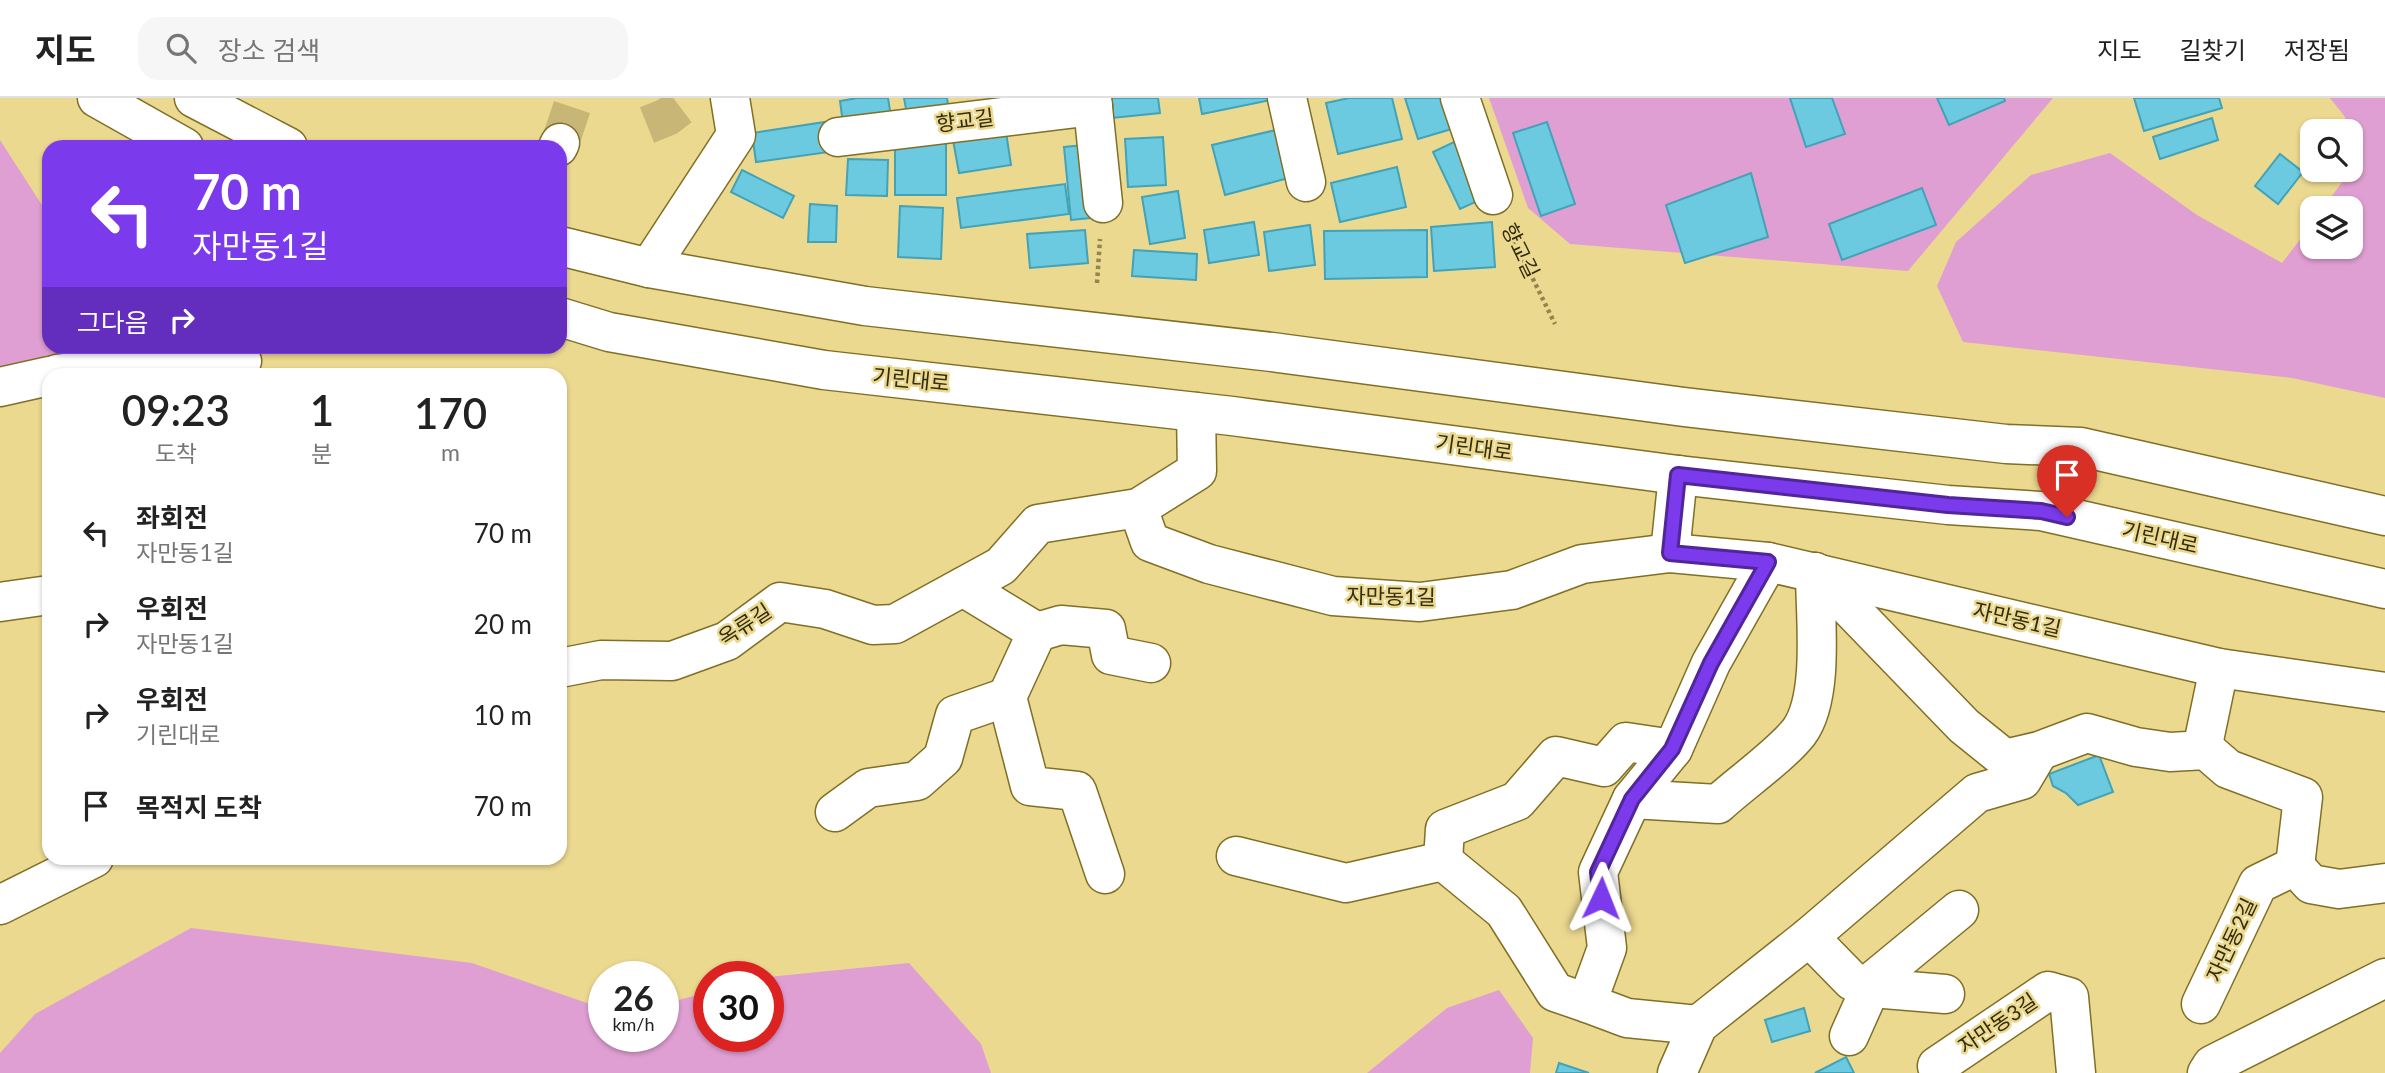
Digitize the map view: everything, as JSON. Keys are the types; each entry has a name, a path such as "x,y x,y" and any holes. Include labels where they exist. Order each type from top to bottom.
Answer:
{"street":[{"path":"97,98 132,135 154,140"},
{"path":"194,98 275,140"},
{"path":"649,268 736,135 730,98"},
{"path":"1287,98 1306,182"},
{"path":"1460,98 1493,195"},
{"name":"향교길","path":"838,137 1092,102 1102,203"},
{"path":"567,248 649,268 865,306 1272,352 1698,409 2006,444 2081,447 2385,516"},
{"name":"기린대로","path":"567,319 609,332 824,370 1196,412 1678,475 1948,505 2041,511 2385,589"},
{"path":"201,368 242,360 237,354"},
{"path":"0,387 42,378"},
{"name":"옥류길","path":"567,667 601,660 672,662 727,641 780,602 825,609 873,625 895,624 1001,566 1038,524 1138,508 1197,471 1196,412"},
{"path":"1670,553 1678,475"},
{"name":"자만동1길","path":"1138,508 1150,542 1209,564 1333,596 1420,602 1512,590 1582,564 1670,553 1768,562 2219,668"},
{"path":"1587,1003 1607,948 1598,872 1632,799 1672,749 1711,663 1768,562"},
{"path":"1815,572 1926,688 2004,758 2039,751 2087,733 2136,747 2170,752 2206,750"},
{"path":"1632,799 1717,804 1798,733 1811,712 1815,678 1815,572"},
{"path":"963,587 1037,632 1061,625 1106,629 1111,655 1151,663"},
{"path":"0,602 42,596"},
{"path":"1037,632 1007,697 1030,786 1077,791 1105,874"},
{"path":"2385,692 2219,668 2204,740 2206,750 2228,769 2303,797 2295,866 2311,884 2339,890 2385,883"},
{"path":"835,812 868,788 917,781 943,758 955,715 1007,697"},
{"path":"1443,861 1445,829 1517,801 1556,756 1604,767 1626,742 1672,749"},
{"path":"1677,1073 1698,1025 1809,937 1977,793 2022,780 2039,751"},
{"path":"1236,856 1346,883 1443,861"},
{"path":"1443,861 1504,911 1555,992 1627,1018 1698,1025"},
{"path":"0,905 80,865"},
{"name":"자만동2길","path":"2201,1004 2258,884 2295,866"},
{"path":"1849,1037 1874,980 1959,910"},
{"path":"1809,937 1852,981 1872,988 1945,994"},
{"path":"2207,1073 2212,1065 2385,978"},
{"name":"자만동3길","path":"1937,1066 2048,990 2069,997 2076,1073"}],"path":[{"name":"향교길","path":"1493,195 1555,324"}],"shaded area":[{"path":"1489,98 2053,98 1908,271 1570,244 1528,208"},
{"path":"2330,98 2385,98 2385,398 2292,378 1963,342 1937,286 1956,242 2031,175 2110,153 2197,215 2282,263 2300,240 2300,259 2363,259 2363,196 2332,196 2342,182 2363,182 2363,119 2345,117"},
{"path":"0,140 42,205 42,354 84,354 0,374"},
{"path":"191,928 472,963 588,1003 588,1052 679,1052 679,1000 693,996 693,1052 784,1052 784,975 909,963 981,1044 991,1073 0,1073 0,1053 35,1014"},
{"path":"1499,990 1533,1038 1530,1073 1367,1073 1447,1008"}],"building":[{"path":"888,98 892,123 844,131 840,101"},
{"path":"904,98 947,98 950,118 909,125"},
{"path":"1109,98 1158,98 1160,113 1112,118"},
{"path":"1199,98 1270,98 1271,100 1202,114"},
{"path":"1349,98 1392,98 1402,139 1338,154 1326,103"},
{"path":"1405,98 1446,98 1455,128 1418,139"},
{"path":"1790,98 1832,98 1845,134 1806,147"},
{"path":"1937,98 2004,98 2005,101 1949,125"},
{"path":"2134,98 2219,98 2222,108 2144,131"},
{"path":"2212,118 2218,140 2160,159 2153,137"},
{"path":"825,122 829,152 756,162 752,133"},
{"path":"1547,122 1575,204 1541,216 1513,133"},
{"path":"1280,129 1292,177 1225,195 1212,145"},
{"path":"1006,132 1011,165 959,173 953,140"},
{"path":"1163,137 1166,185 1128,187 1125,139"},
{"path":"946,141 946,195 895,195 895,142"},
{"path":"1454,142 1482,199 1460,209 1433,152"},
{"path":"1084,145 1090,218 1071,220 1064,147"},
{"path":"2280,154 2300,170 2300,176 2278,204 2255,186"},
{"path":"848,159 888,160 887,196 846,195"},
{"path":"1397,167 1406,207 1340,222 1331,183"},
{"path":"742,170 794,196 783,218 731,192"},
{"path":"1751,173 1768,237 1685,263 1666,205"},
{"path":"1065,184 1069,214 961,228 957,198"},
{"path":"1922,188 1936,225 1842,260 1829,224"},
{"path":"1178,191 1185,238 1150,244 1142,197"},
{"path":"810,204 837,206 836,242 808,242"},
{"path":"900,206 943,208 941,259 898,257"},
{"path":"1254,222 1259,255 1209,263 1204,230"},
{"path":"1492,222 1495,267 1434,271 1431,227"},
{"path":"1310,225 1315,265 1269,271 1264,232"},
{"path":"1085,230 1088,263 1030,268 1027,234"},
{"path":"1427,230 1427,277 1325,279 1324,231"},
{"path":"1134,250 1197,254 1196,280 1132,276"},
{"path":"2099,755 2113,792 2078,805 2066,793 2053,786 2049,774"},
{"path":"1804,1008 1810,1031 1772,1042 1765,1020"},
{"path":"1846,1057 1854,1073 1815,1073"},
{"path":"1559,1063 1589,1073 1556,1073"}],"tunnel":[{"path":"561,140 575,98"},
{"path":"647,125 667,117 692,98"}],"route":[{"path":"1601,898 1598,872 1632,799 1672,749 1711,663 1768,562 1670,553 1678,475 1948,505 2041,511 2067,517"}]}
